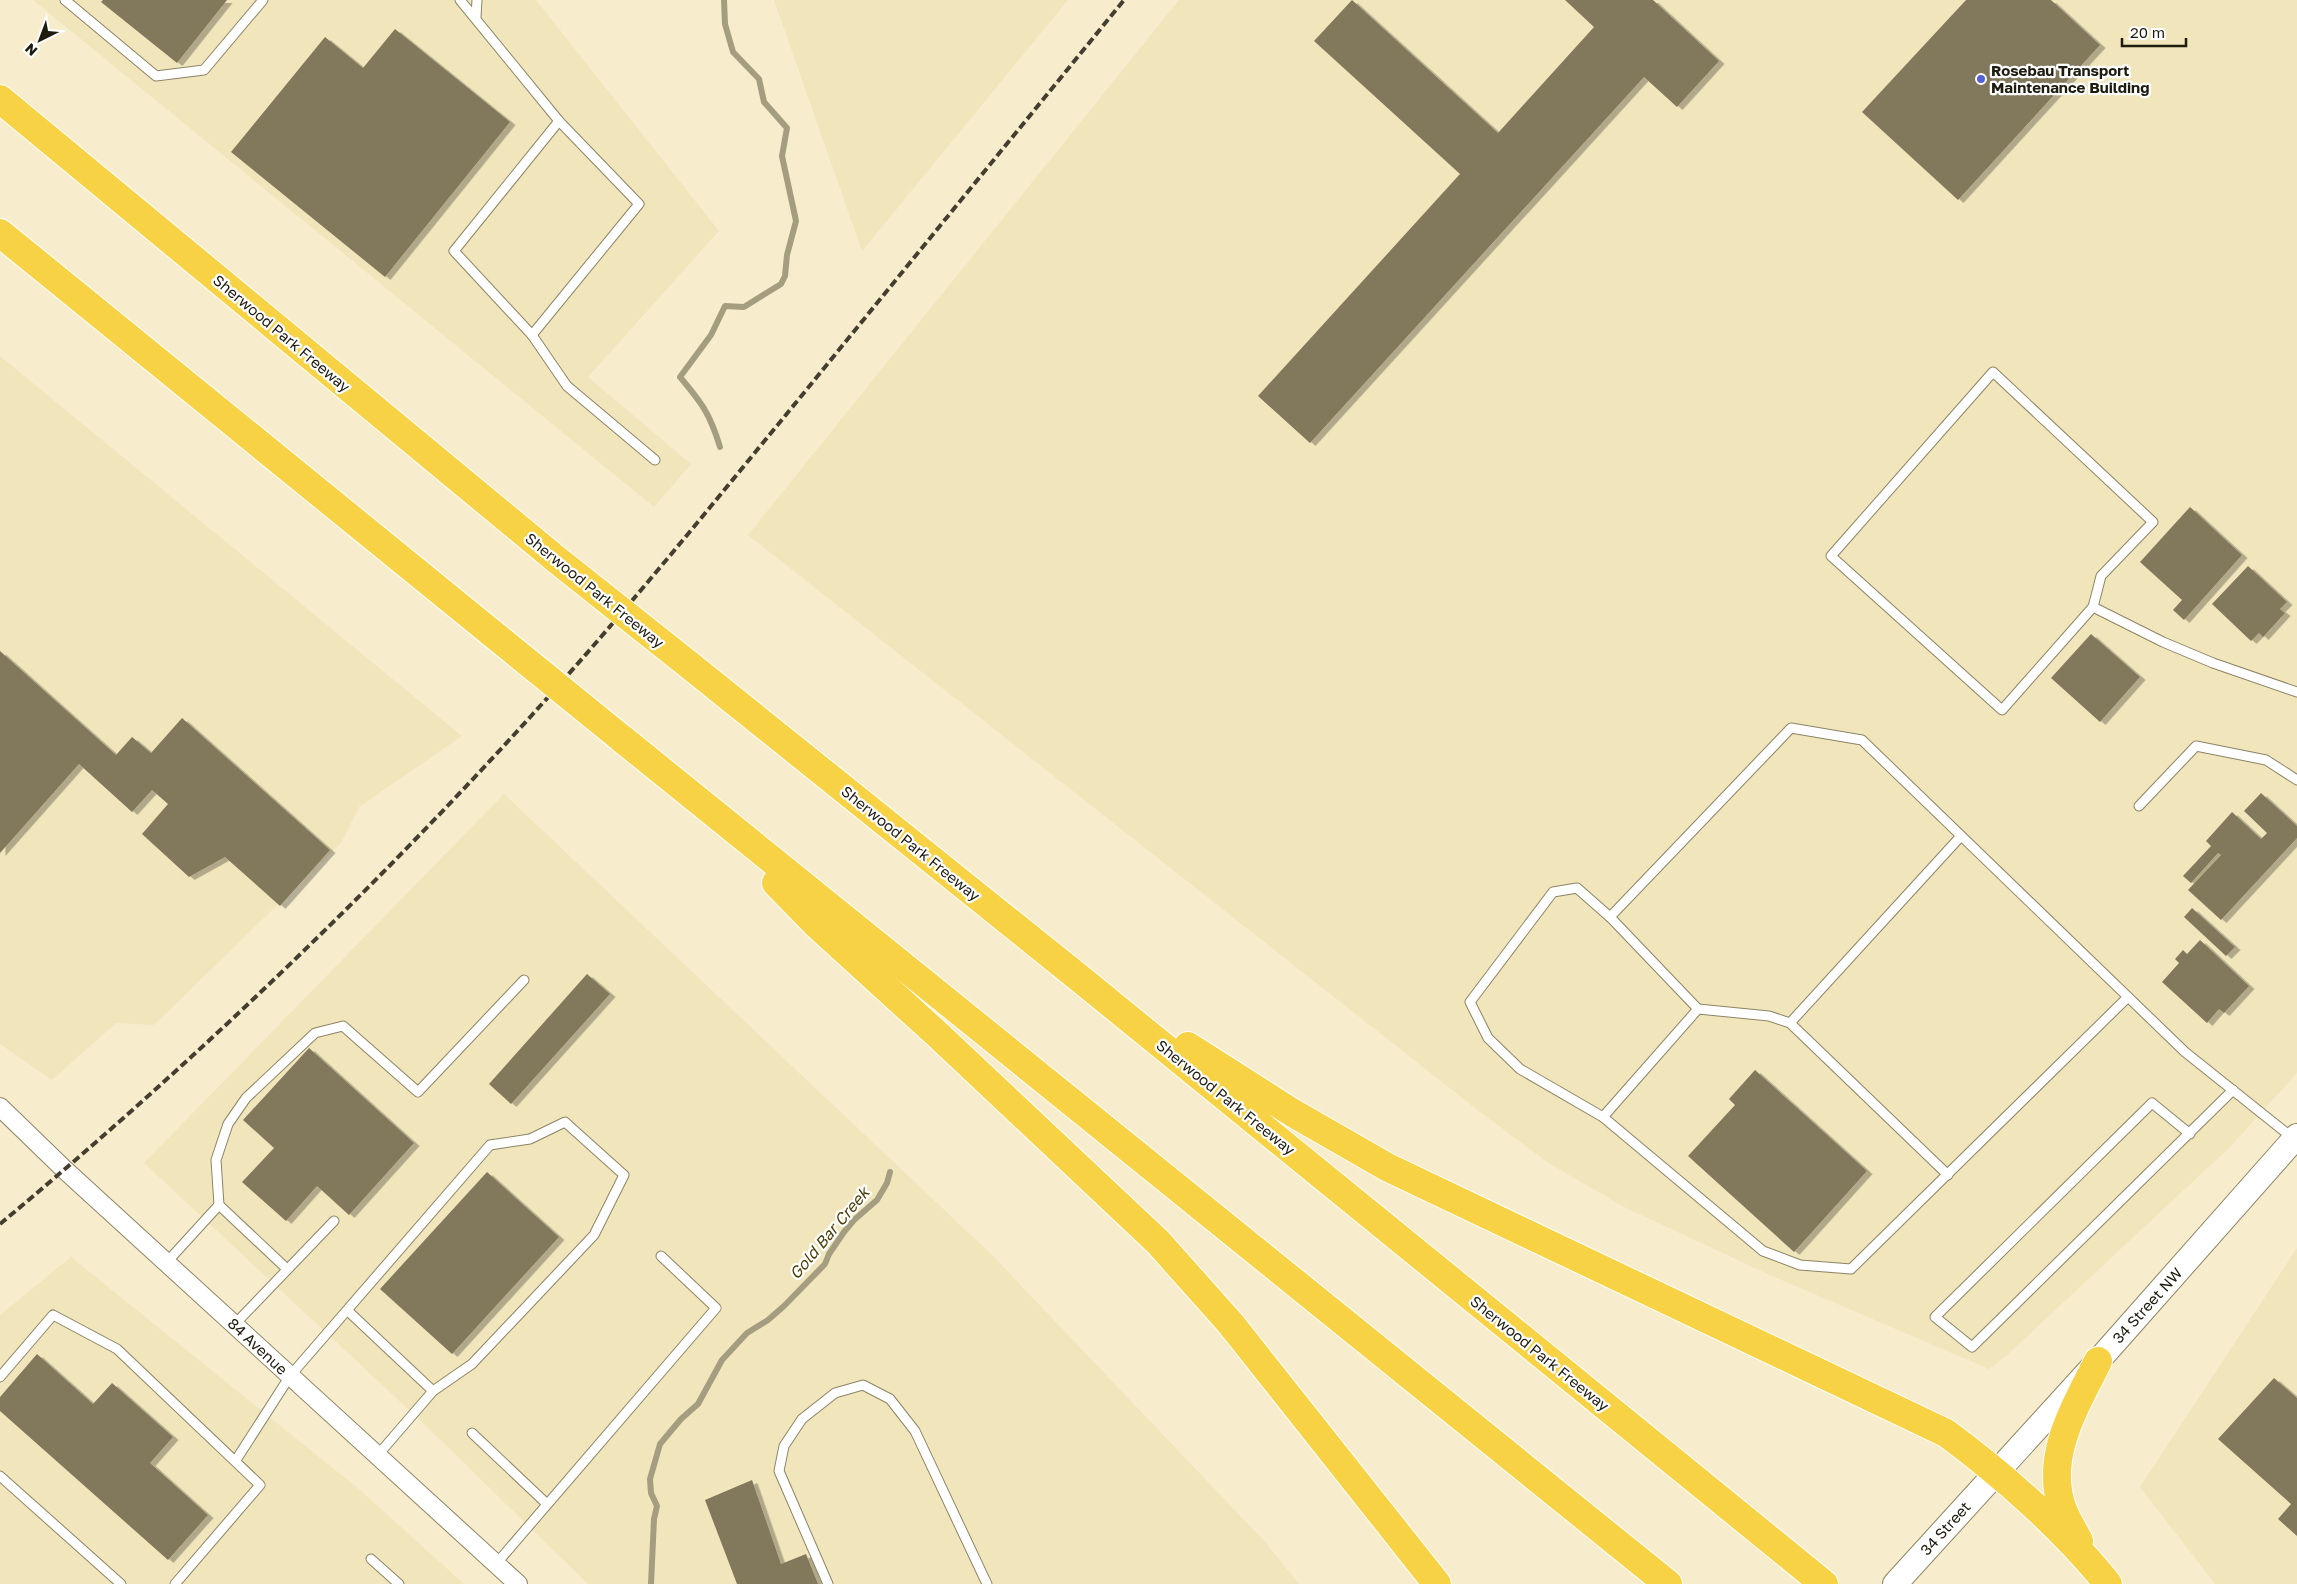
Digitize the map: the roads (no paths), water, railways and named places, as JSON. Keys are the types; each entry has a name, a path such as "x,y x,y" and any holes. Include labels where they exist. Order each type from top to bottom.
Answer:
{"highway":[{"name":"Sherwood Park Freeway","path":"0,100 557,560 1078,977 1824,1584"},
{"path":"0,233 683,790 1668,1584"},
{"path":"683,790 817,925 938,1035 1158,1242 1231,1324 1437,1584"},
{"path":"1078,977 1269,1098 1387,1167 1929,1423 1954,1439 1995,1472 2100,1574"},
{"path":"2098,1361 2061,1440 2057,1477 2063,1510 2100,1574"}],"main road":[{"name":"34 Street NW","path":"1995,1472 2098,1361 2296,1138"},
{"name":"34 Street","path":"1900,1578 1995,1472"}],"street":[{"name":"84 Avenue","path":"0,1107 65,1170 518,1584"}],"lane":[{"path":"65,0 156,76 204,70 263,0"},
{"path":"460,0 476,17 558,121 639,204 532,335"},
{"path":"476,17 477,0"},
{"path":"558,121 454,251 532,335 566,386 654,460"},
{"path":"1994,372 2153,522 2101,576 2093,606 2002,710 1831,556 1994,372"},
{"path":"2093,606 2163,642 2213,663 2297,692"},
{"path":"1610,917 1791,728 1862,740 2185,1052 2296,1138"},
{"path":"2139,806 2196,746 2266,760 2297,780"},
{"path":"1790,1023 1961,836"},
{"path":"1948,1175 1790,1023 1768,1016 1698,1009 1610,917 1577,888 1553,892 1470,1002 1488,1038 1520,1070 1604,1117 1763,1251 1800,1266 1851,1269 1948,1175 2128,997"},
{"path":"288,1269 219,1205 216,1160 228,1124 246,1098 315,1033 343,1026 418,1092 524,980"},
{"path":"1604,1117 1698,1009"},
{"path":"2190,1134 2152,1102 1935,1317 1972,1347 2190,1134 2233,1090"},
{"path":"236,1460 290,1376 490,1145 530,1139 565,1122 624,1176 594,1235 472,1364 433,1391 377,1456"},
{"path":"167,1262 219,1205"},
{"path":"235,1324 334,1220"},
{"path":"496,1564 716,1308 661,1256"},
{"path":"348,1311 433,1391"},
{"path":"0,1377 54,1315 117,1349 236,1460 260,1485 175,1584"},
{"path":"828,1584 779,1470 784,1446 802,1419 835,1393 863,1385 890,1398 915,1431 986,1584"},
{"path":"472,1433 547,1504"},
{"path":"0,1476 121,1584"},
{"path":"371,1559 399,1584"}],"waterway":[{"name":"Gold Bar Creek","path":"720,447 713,426 704,409 680,377 711,335 725,306 744,307 781,284 785,276 787,255 796,221 782,156 787,128 764,102 759,79 733,52 725,24 724,0"},
{"name":"Gold Bar Creek","path":"651,1584 654,1519 657,1506 651,1493 650,1479 660,1444 681,1419 698,1404 722,1360 747,1333 768,1320 784,1306 825,1264 829,1254 844,1232 854,1220 877,1200 887,1183 890,1172"}],"railway":[{"path":"0,1224 139,1104 275,979 406,849 532,715 604,634 709,509 1124,0"}],"place":[{"name":"Rosebau Transport Maintenance Building","path":"1981,79"}]}
